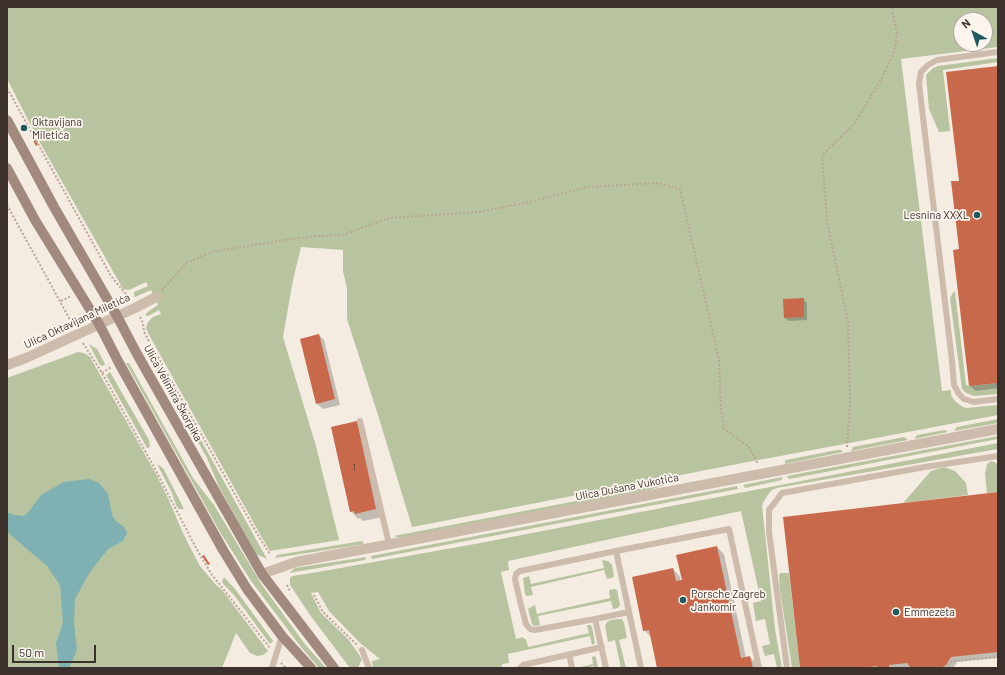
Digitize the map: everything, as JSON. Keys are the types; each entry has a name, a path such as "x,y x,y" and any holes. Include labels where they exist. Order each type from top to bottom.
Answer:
{"main road":[{"name":"Ulica Velimira Škorpika","path":"7,120 54,207 262,574 334,668"},
{"path":"7,168 35,220 99,324 119,363 223,550 247,589 282,636 310,668"}],"street":[{"name":"Ulica Oktavijana Miletića","path":"7,365 26,358 156,297"},
{"name":"Ulica Dušana Vukotića","path":"262,574 296,562 998,429"}],"lane":[{"path":"998,52 937,60 928,65 921,72 919,84 954,385 964,400 974,402 998,399"},
{"path":"360,422 389,544"},
{"path":"787,668 769,532 769,510 782,494 925,467 998,456"},
{"path":"629,612 535,630 530,629 526,624 520,601 515,579 516,574 520,571 729,529 760,668"},
{"path":"616,551 641,668"},
{"path":"595,619 606,668"},
{"path":"272,668 282,636"},
{"path":"520,668 523,665 602,647"},
{"path":"362,650 367,667"},
{"path":"569,654 572,668"}],"path":[{"path":"847,458 850,401 848,322 827,221 822,155 855,123 882,78 894,52 897,34 892,9 893,7"},
{"path":"7,88 111,276 129,298"},
{"path":"156,297 186,263 211,252 292,239 343,235 389,218 480,212 529,202 588,186 658,183 680,189 719,360 721,410 724,429 749,447 757,462 760,474"},
{"path":"7,205 71,320"},
{"path":"61,301 68,298"},
{"path":"143,323 144,332 258,537 270,554"},
{"path":"83,343 102,373 212,575 286,668"},
{"path":"148,347 152,346"},
{"path":"102,373 109,368"},
{"path":"314,595 323,612 362,650"},
{"path":"944,668 952,661 998,656"},
{"path":"958,660 959,665"}],"green space":[{"path":"7,7 998,7 998,47 993,48 993,12 953,12 953,52 958,52 901,59 942,391 951,390 951,395 955,401 966,408 998,405 998,415 412,527 347,319 347,288 343,271 343,250 301,247 293,280 283,337 316,446 339,540 270,551 148,333 146,328 148,322 153,317 161,314 159,310 148,316 145,315 158,305 151,290 135,297 134,292 148,286 146,282 129,290 123,289 39,141 7,79"},
{"path":"998,58 998,62 943,70 950,131 939,132 929,109 926,75 933,68 938,66"},
{"path":"955,291 966,385 998,383 998,394 974,396 966,393 962,389 950,298"},
{"path":"89,344 97,349 105,364 103,366 100,365"},
{"path":"151,350 267,559 256,554 219,487 207,458 148,352"},
{"path":"78,352 84,353 90,357 156,474 200,566 222,590 268,651 263,655 257,656 250,653 236,633 222,668 7,668 7,378"},
{"path":"126,363 129,363 193,478 214,505 262,585 304,643 326,668 319,668 301,647 251,581 220,532"},
{"path":"110,372 149,440 150,447 147,448 106,375"},
{"path":"998,419 998,423 954,431 957,427"},
{"path":"945,430 948,432 914,439 917,435"},
{"path":"998,436 998,439 789,479 787,476"},
{"path":"904,437 908,440 851,451 853,447"},
{"path":"998,443 998,449 772,490 762,505 775,629 782,668 777,668 774,654 765,656 762,646 770,644 765,619 756,621 753,603 761,601 741,511 508,561 509,570 501,572 516,639 523,637 526,639 528,647 589,633 587,625 590,625 592,627 595,643 592,645 590,636 508,654 509,663 502,664 502,668 373,668 372,661 380,659 360,643 329,611 318,592 311,593 321,613 348,639 362,659 358,668 350,668 310,615 290,585 290,578 292,576 475,544"},
{"path":"841,450 843,452 785,464 786,460"},
{"path":"992,461 998,464 998,492 987,493 985,474 987,464"},
{"path":"157,464 163,468 184,509 179,509 176,505 172,493"},
{"path":"944,467 955,471 966,483 968,495 903,503 931,471"},
{"path":"782,477 782,480 745,488 743,485"},
{"path":"675,482 649,490 401,538 394,536"},
{"path":"737,486 738,489 372,559 371,556"},
{"path":"362,541 364,544 275,558 277,555"},
{"path":"366,557 365,560 289,573 295,568"},
{"path":"602,560 608,561 612,565 614,576 612,578 607,579 604,570 531,587 533,595 527,596 525,594 523,578 529,576 531,584 604,568"},
{"path":"780,573 789,573 800,668 792,668 780,590"},
{"path":"224,577 235,589 273,641 270,644 234,595 222,582"},
{"path":"609,590 617,590 620,605 618,608 613,609 611,601 538,616 540,625 534,626 532,624 528,609 535,605 537,614 610,598"},
{"path":"622,619 624,623 627,638 619,640 626,668 621,668 615,640 608,642 605,626 607,622"},
{"path":"595,656 598,668 594,668 594,666 577,668 593,664 592,657"}],"water":[{"path":"89,479 99,483 108,494 112,515 116,521 124,527 127,533 123,541 108,549 90,572 75,599 74,623 77,650 69,668 59,668 56,643 63,623 60,585 47,566 7,532 7,512 14,515 24,516 41,495 64,482"}],"building":[{"name":"Lesnina XXXL","path":"998,66 998,383 969,386 953,250 959,249 951,181 959,181 946,72"},
{"path":"34,135 38,144 36,146 31,136"},
{"path":"804,298 804,317 784,318 783,299"},
{"path":"319,334 335,399 316,404 300,339"},
{"path":"357,421 376,509 355,514 354,511 350,512 331,427"},
{"name":"Emmezeta","path":"998,492 998,652 951,657 946,665 941,668 911,668 907,663 889,665 889,668 877,668 877,666 862,668 800,668 783,517"},
{"name":"Porsche Zagreb Jankomir","path":"717,546 741,658 750,656 753,668 657,668 649,630 643,631 632,577 673,568 676,581 682,580 676,555"},
{"path":"204,555 210,564 208,565 202,556"}],"place":[{"name":"Oktavijana Miletića","path":"24,128"},
{"name":"Lesnina XXXL","path":"977,215"},
{"name":"Porsche Zagreb Jankomir","path":"683,600"},
{"name":"Emmezeta","path":"896,612"}]}
